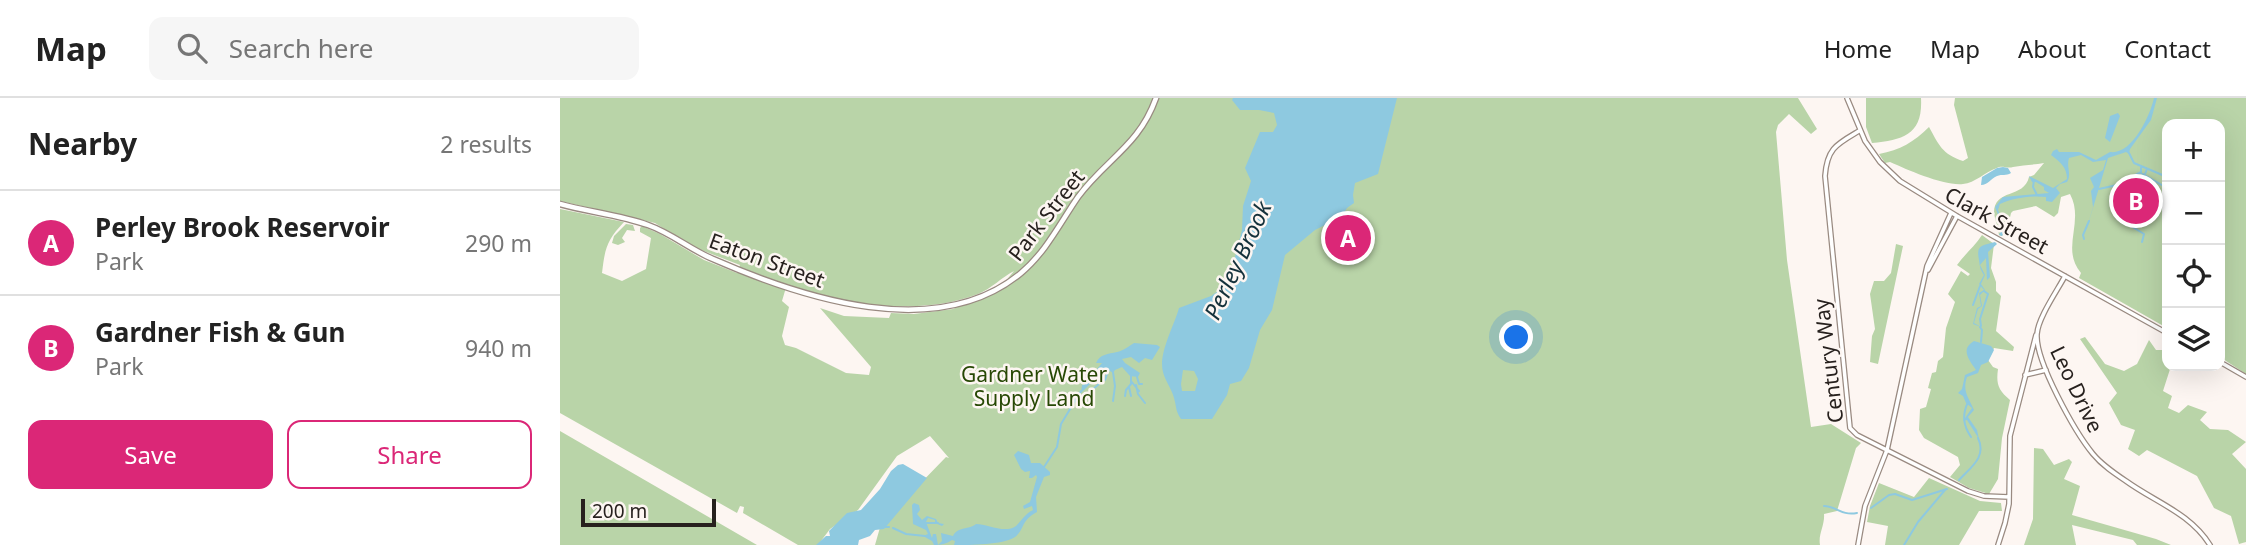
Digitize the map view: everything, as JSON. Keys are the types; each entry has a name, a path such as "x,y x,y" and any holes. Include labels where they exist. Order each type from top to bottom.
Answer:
{"street":[{"name":"Park Street","path":"1007,282 1020,274 1037,257 1086,187 1135,138 1156,98"},
{"name":"Clark Street","path":"1847,98 1859,131 1872,152 1891,174 1951,213 2162,330"},
{"name":"Century Way","path":"1859,131 1830,151 1825,176 1850,428 1857,435 1977,495 2009,497"},
{"name":"Eaton Street","path":"560,204 648,225 713,259 803,293 832,300 887,308 927,309 967,302 1007,282"},
{"path":"1858,545 1865,506 1887,450 1931,254 1951,213"},
{"path":"1925,276 1957,216"},
{"name":"Leo Drive","path":"2065,276 2038,330 2039,354 2076,429 2098,459 2128,483 2183,516 2210,545"},
{"path":"1998,545 2008,514 2008,445 2038,330"},
{"path":"2225,365 2246,377"},
{"path":"2025,375 2046,370"}],"green space":[{"name":"Gardner Water Supply Land","path":"560,98 1798,98 1817,129 1811,134 1789,114 1778,125 1776,132 1787,260 1811,427 1831,424 1861,443 1856,448 1837,511 1824,514 1820,545 875,545 881,524 946,457 949,458 930,436 897,456 858,510 830,529 818,545 798,545 743,513 744,507 740,506 737,513 560,413 560,209 624,222 607,246 602,273 622,281 646,269 651,238 640,232 642,226 704,260 737,273 740,265 691,246 655,223 560,201","holes":["1014,271 998,290 953,309 914,314 891,313 889,318 844,316 820,308 871,367 869,375 846,373 785,345 782,336 789,307 782,301 787,284 857,303 882,306 932,305 978,294"]},
{"path":"1866,98 1921,98 1919,120 1909,133 1902,137 1872,143 1866,127"},
{"path":"1955,98 2246,98 2246,374 2225,360 2225,119 2162,119 2162,325 2079,278 2081,273 2073,254 2075,215 2070,194 2061,197 2058,213 2054,217 2036,206 2013,211 2008,226 2002,236 1999,235 1995,205 2004,196 2026,184 2029,177 2044,163 1999,167 1972,182 1955,184 1936,180 1890,162 1885,163 1879,154 1906,145 1929,127 1946,152 1963,161 1968,158 1954,105"},
{"path":"626,224 633,225 635,231 627,230 622,238 625,242 618,245 612,243 614,236"},
{"path":"1982,235 1994,244 1991,268 1996,291 2001,296 1996,331 2014,347 2013,351 1994,348 1988,360 1998,369 1999,386 2010,400 2002,438 1998,479 1989,494 1969,488 1950,477 1960,465 1958,457 1924,438 1919,430 1920,409 1926,407 1932,373 1936,372 1938,361 1943,357 1946,328 1955,302 1948,294 1961,271 1968,276 1970,274 1957,265"},
{"path":"1896,244 1903,246 1878,364 1870,362 1875,329 1870,294 1874,281 1884,281 1891,273"},
{"path":"2085,337 2105,364 2124,371 2137,364 2149,340 2156,350 2162,350 2162,371 2169,371 2163,391 2172,396 2168,408 2179,413 2188,405 2207,412 2200,420 2210,429 2228,430 2246,442 2232,454 2246,469 2246,542 2239,544 2231,516 2214,508 2197,476 2147,450 2139,456 2128,449 2135,430 2121,425 2109,403 2117,393 2080,339"},
{"path":"560,431 757,545 560,545"},
{"path":"2034,448 2043,449 2054,465 2069,459 2072,462 2064,479 2080,486 2072,515 2171,545 2137,545 2133,540 2072,525 2076,545 2024,545 2033,519"},
{"path":"1929,478 1980,501 2001,503 2002,511 1979,511 1959,545 1885,545 1888,526 1867,522 1879,483 1914,497"}],"water":[{"path":"1397,98 1378,174 1355,183 1354,203 1347,208 1339,221 1333,221 1315,230 1285,255 1272,310 1260,330 1249,368 1241,381 1230,384 1227,395 1212,419 1181,419 1163,372 1167,340 1179,308 1211,296 1228,284 1242,230 1243,206 1251,181 1245,168 1260,132 1273,132 1277,125 1274,113 1240,110 1232,100","holes":["1183,370 1194,371 1198,379 1195,391 1182,391"]},
{"path":"2154,98 2157,98 2151,120 2129,154 2126,152 2108,158 2086,231 2093,207 2091,191 2094,187 2090,178 2103,170 2106,160 2093,162 2081,155 2069,158 2067,182 2056,188 2060,193 2052,202 2046,201 2046,197 2035,196 2000,204 1998,210 2006,230 2002,236 1999,235 2003,227 1995,207 2003,197 2049,193 2044,187 2032,182 2029,176 2053,188 2067,179 2064,168 2051,155 2053,151 2057,149 2059,152 2079,152 2096,160 2126,147 2139,133"},
{"path":"2118,113 2120,116 2110,142 2105,138 2110,116"},
{"path":"2003,167 2008,168 2011,173 1997,176 1981,185 1982,177"},
{"path":"1995,242 1997,244 1988,252 1990,277 1987,280 1986,258 1980,265 1985,275 1981,284 1985,290 1980,295 1982,306 1978,309 1974,323 1981,327 1973,324 1977,308 1981,306 1979,293 1984,290 1979,284 1984,275 1980,266 1978,251 1983,245"},
{"path":"1974,341 1991,346 1994,350 1988,362 1981,365 1978,373 1967,377 1965,387 1974,410 1968,417 1977,430 1979,439 1967,420 1963,421 1972,408 1958,393 1962,389 1965,375 1976,370 1967,351"},
{"path":"1134,343 1160,347 1152,360 1145,358 1139,363 1131,357 1122,359 1140,373 1138,377 1130,376 1122,367 1113,373 1103,372 1103,368 1096,378 1081,393 1082,385 1091,382 1092,375 1102,363 1096,363 1100,358"},
{"path":"1018,451 1029,455 1031,463 1040,463 1050,472 1050,475 1044,477 1036,497 1037,512 1028,518 1015,537 986,544 954,545 955,541 952,540 938,545 942,541 941,533 953,536 958,531 976,524 1001,529 1012,528 1033,510 1032,506 1024,509 1023,506 1030,502 1037,477 1036,475 1029,478 1030,471 1021,469 1014,455"},
{"path":"903,464 927,478 884,529 875,530 870,536 859,540 858,545 816,545 826,536 830,536 829,531 847,513 861,510 880,489 891,471"},
{"path":"914,503 919,505 917,514 922,520 927,516 944,524 942,526 928,518 926,522 932,538 933,534 936,534 938,545 923,536 928,534 926,530 913,524"}],"waterway":[{"path":"2129,153 2134,163 2162,175"},
{"path":"2141,166 2141,173 2162,185"},
{"path":"2142,242 2144,234 2126,223 2147,169"},
{"path":"2099,189 2117,185 2141,172"},
{"path":"2034,180 2033,187 2037,195"},
{"path":"2084,239 2089,221"},
{"path":"1973,305 1980,286"},
{"path":"1981,326 1980,319 1988,294 1984,291"},
{"path":"1980,327 1981,342"},
{"path":"1092,390 1099,384 1103,371"},
{"path":"1105,380 1108,371"},
{"path":"1113,372 1113,401"},
{"path":"1125,396 1131,384 1131,375"},
{"path":"1137,377 1139,384 1142,384"},
{"path":"1131,381 1139,391"},
{"path":"1136,385 1138,394 1145,403"},
{"path":"1129,387 1131,396"},
{"name":"Perley Brook","path":"1044,467 1057,447 1061,424 1081,391"},
{"path":"1968,402 1964,420 1971,437"},
{"path":"1959,480 1979,456 1981,451 1978,438"},
{"path":"1871,508 1889,495 1895,494 1912,500 1947,489"},
{"path":"1904,545 1918,522 1945,490"},
{"path":"1824,506 1857,513"},
{"path":"925,523 938,523"},
{"path":"893,528 906,534 925,536"}],"place":[{"name":"Gardner Fish & Gun","path":"2136,201"},
{"name":"Perley Brook Reservoir","path":"1348,238"}]}
